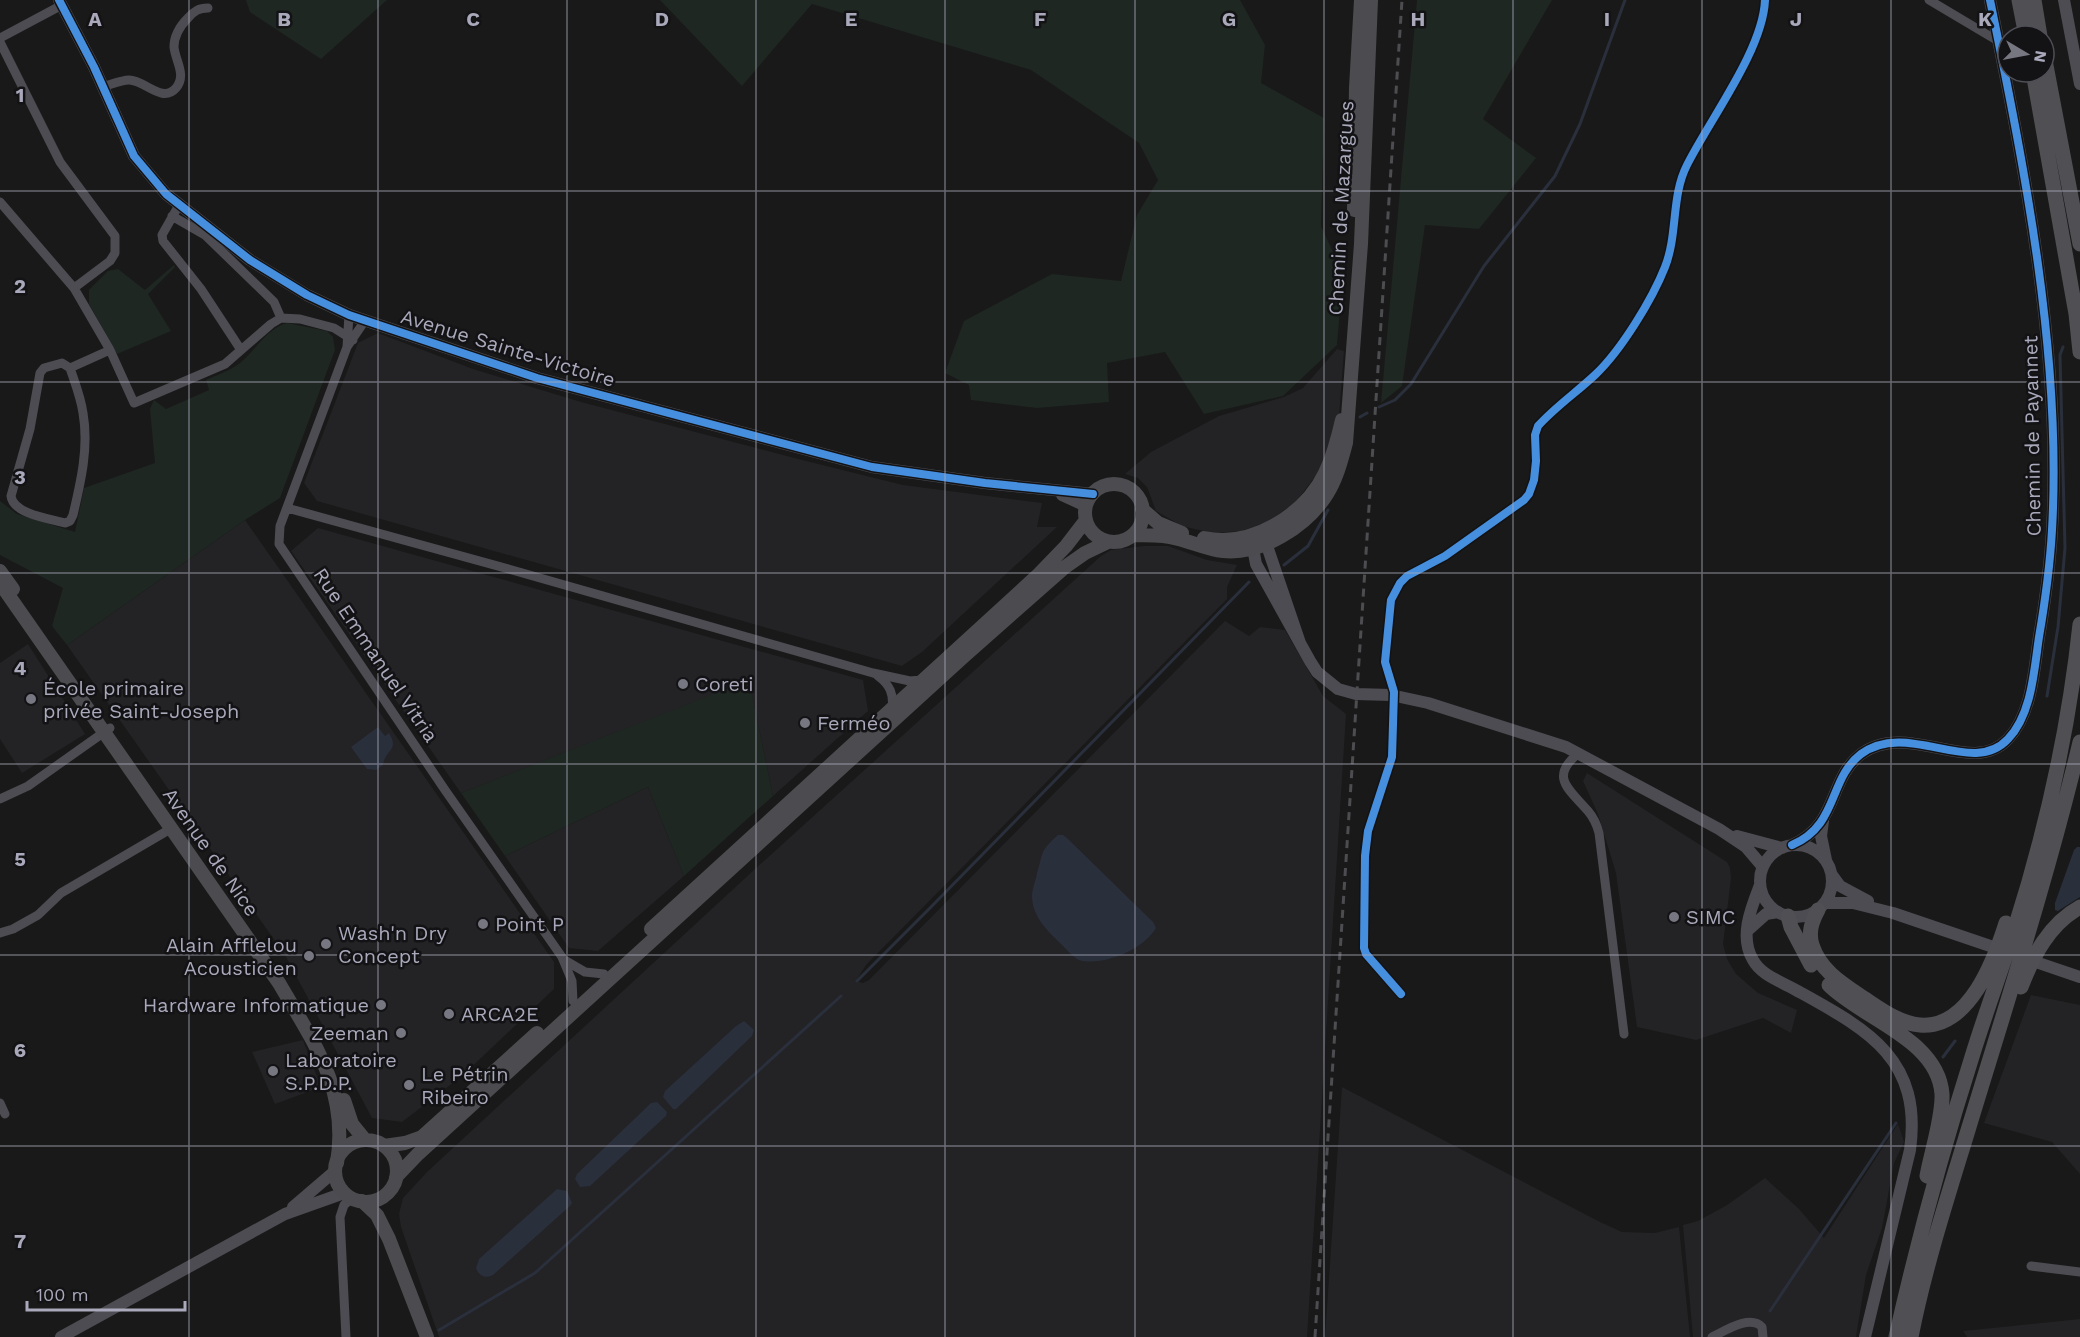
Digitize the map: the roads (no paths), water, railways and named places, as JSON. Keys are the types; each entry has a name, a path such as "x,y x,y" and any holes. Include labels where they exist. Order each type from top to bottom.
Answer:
{"highway":[{"path":"2019,0 2024,24"},
{"path":"2034,0 2038,24"},
{"path":"2035,84 2076,314 2080,352"},
{"path":"2050,84 2080,244"},
{"path":"1896,1337 1938,1168 2014,929 2043,827 2060,758 2075,672 2080,624"},
{"path":"1821,906 1811,922 1812,944 1826,969 1846,987 1897,1018 1918,1024 1936,1023 1951,1017 1964,1007 1983,980 2004,931 2042,809 2075,672"},
{"path":"1911,1337 1919,1296 1955,1171 2060,828 2080,742"},
{"path":"1955,1171 2023,981 2039,948 2051,930 2080,907"},
{"path":"1783,914 1821,977 1840,995 1924,1053 1940,1084 1941,1106 1890,1337"}],"main road":[{"name":"Chemin de Mazargues","path":"1354,336 1356,99 1361,0"},
{"name":"Chemin de Mazargues","path":"1354,336 1362,244 1371,0"},
{"path":"389,1239 386,1212 388,1193 396,1177 418,1154 963,657 1065,567 1085,553 1108,542 1117,542 1133,535 1171,537 1220,551 1232,551 1258,541 1271,527 1301,506 1324,475 1334,449 1350,386 1354,336"},
{"path":"384,1146 405,1143 422,1137 604,974 1037,576 1066,546 1086,513 1093,494 1106,486 1121,486 1134,493 1142,509 1158,523 1194,537 1216,541 1258,541"},
{"path":"1133,535 1142,519 1142,509"},
{"path":"1086,513 1094,534 1108,542"},
{"name":"Avenue de Nice","path":"0,571 279,983 317,1048 333,1087 338,1108 340,1142 336,1167"},
{"name":"Avenue de Nice","path":"0,584 284,977 327,1056 352,1124 365,1140"},
{"path":"396,1177 395,1159 384,1146 375,1141 365,1140 353,1143 342,1151 336,1167 338,1183 353,1198 377,1215 389,1239 426,1336"},
{"path":"353,1198 371,1201 388,1193"}],"street":[{"path":"1401,994 1366,954 1364,948 1367,839 1372,815 1392,762 1395,696 1385,662 1391,600 1396,589 1407,576 1437,561 1464,543 1521,504 1529,494 1535,472 1534,435 1538,426 1604,366 1634,323 1660,278 1670,252 1679,191 1686,168 1745,61 1763,15 1765,0"},
{"path":"1929,0 1996,40"},
{"name":"Chemin de Payannet","path":"1990,0 1996,31"},
{"path":"2064,0 2080,84"},
{"path":"61,2 0,40 60,162 115,236 115,253 110,261 74,288"},
{"name":"Avenue Sainte-Victoire","path":"61,2 134,156 165,195 250,260 307,295 364,322 537,378 872,467 904,473 1093,494"},
{"path":"102,87 130,80 148,86 157,93 168,93 176,88 180,80 180,69 174,43 180,27 192,12 199,8 208,8"},
{"name":"Chemin de Payannet","path":"1787,846 1811,835 1824,817 1846,772 1855,759 1867,750 1884,742 1894,741 1981,753 2009,739 2025,710 2048,580 2054,487 2041,286 2006,84"},
{"path":"0,202 74,288 110,350 134,403 218,368 281,318 300,319 334,328 349,342"},
{"path":"179,205 162,235 163,241 201,289 241,350"},
{"path":"172,216 205,236 274,302 281,318"},
{"path":"349,315 349,342"},
{"path":"349,342 364,322"},
{"name":"Rue Emmanuel Vitria","path":"349,342 280,526 279,544 445,790 562,957"},
{"path":"70,368 110,350"},
{"path":"62,363 70,368 83,413 85,439 82,476 73,515 70,521 65,523 19,509 11,496 30,429 40,373 44,368 62,363"},
{"name":"Avenue Sainte-Victoire","path":"1050,490 1086,513"},
{"path":"287,508 873,673 910,681 924,679"},
{"path":"1258,541 1300,643 1317,672 1338,689 1356,694 1395,696 1460,711 1544,738 1579,753 1719,829 1746,847 1763,867"},
{"path":"873,673 890,688 893,698 892,709"},
{"path":"0,798 28,786 107,729"},
{"path":"1579,753 1567,765 1564,777 1567,789 1593,817 1599,833 1623,1034"},
{"name":"Chemin de Payannet","path":"1824,817 1821,836 1830,870"},
{"path":"0,933 13,929 38,915 61,893 172,828"},
{"path":"1719,829 1750,840 1787,846 1804,846 1816,850 1840,886 1893,913"},
{"path":"1787,846 1776,851 1763,867 1761,885 1752,906 1747,931 1748,950 1757,967 1836,1012 1876,1040 1893,1061 1907,1089 1912,1119 1910,1150 1865,1337"},
{"path":"1747,931 1766,914 1798,917 1810,914 1821,906 1829,896 1830,870"},
{"path":"1761,885 1767,902 1783,914"},
{"path":"1821,906 1853,903 1893,913 2080,977"},
{"path":"562,957 579,970 604,974"},
{"path":"562,957 572,981 573,1001"},
{"path":"0,1103 5,1114"},
{"path":"61,1337 285,1214 336,1167"},
{"path":"285,1214 353,1198"},
{"path":"346,1337 340,1217 344,1205 353,1198"},
{"path":"2031,1266 2080,1272"},
{"path":"1712,1337 1744,1323 1753,1322 1762,1326 1763,1337"}],"water":[{"path":"378,727 385,736 389,733 393,743 392,747 383,765 376,770 367,769 351,747"},
{"path":"1058,835 1067,838 1153,922 1156,928 1142,943 1111,958 1099,961 1079,960 1042,923 1033,904 1033,890 1043,852"},
{"path":"2077,847 2080,847 2080,897 2058,911 2055,910 2055,903"},
{"path":"744,1021 754,1030 752,1036 676,1109 673,1109 663,1097 665,1091"},
{"path":"657,1102 667,1112 666,1116 590,1186 580,1187 575,1179 577,1174 651,1103"},
{"path":"557,1189 567,1191 572,1203 570,1206 493,1275 485,1277 481,1275 476,1268 479,1259"}],"waterway":[{"path":"1379,407 1395,400 1411,384 1484,266 1555,176 1580,124 1625,0"},
{"path":"2047,696 2058,627 2065,548 2060,355 2063,347"},
{"path":"1360,417 1367,413"},
{"path":"1284,565 1308,546 1328,510"},
{"path":"857,981 1249,582"},
{"path":"439,1330 535,1273 841,996"},
{"path":"1943,1057 1955,1041"},
{"path":"1770,1311 1896,1123"}],"railway":[{"path":"1315,1337 1402,0"}],"place":[{"name":"Coreti","path":"683,684"},
{"name":"École primaire privée Saint-Joseph","path":"31,699"},
{"name":"Ferméo","path":"805,723"},
{"name":"SIMC","path":"1674,917"},
{"name":"Point P","path":"483,924"},
{"name":"Wash'n Dry Concept","path":"326,944"},
{"name":"Alain Afflelou Acousticien","path":"309,956"},
{"name":"Hardware Informatique","path":"381,1005"},
{"name":"ARCA2E","path":"449,1014"},
{"name":"Zeeman","path":"401,1033"},
{"name":"Laboratoire S.P.D.P.","path":"273,1071"},
{"name":"Le Pétrin Ribeiro","path":"409,1085"}]}
